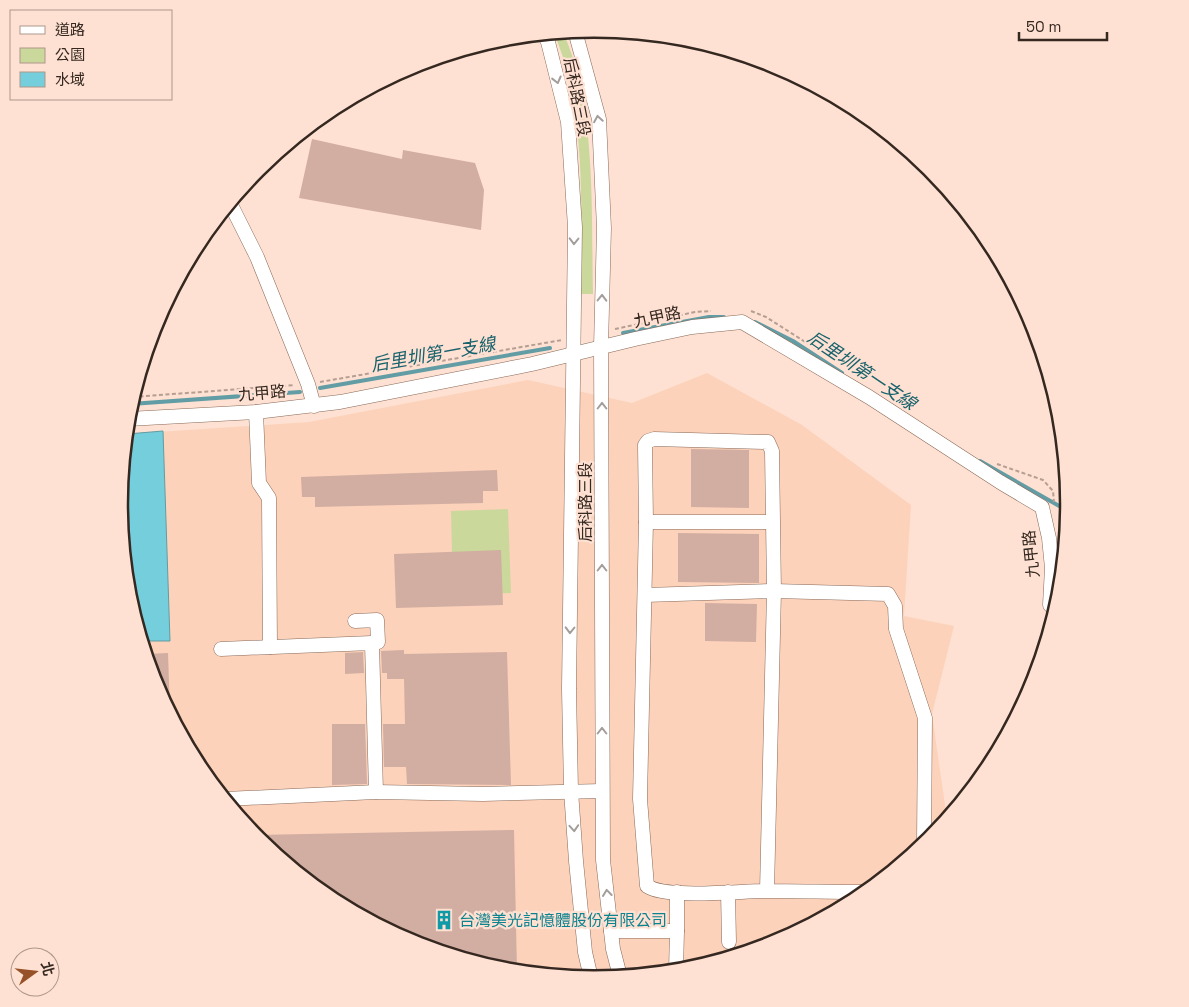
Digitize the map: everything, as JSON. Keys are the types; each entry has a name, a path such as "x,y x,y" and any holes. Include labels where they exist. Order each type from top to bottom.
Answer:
{"street":[{"name":"后科路三段","path":"577,38 599,119 604,228 601,332 603,860 611,930 619,969"},
{"name":"后科路三段","path":"547,40 568,122 575,227 569,689 571,791 585,952 588,970"},
{"path":"234,209 257,257 308,384 314,406"},
{"name":"九甲路","path":"136,419 256,412 340,402 532,364 692,327 742,322 869,397 1042,507 1049,538 1051,560 1050,602"},
{"path":"256,412 259,483 269,498 270,647"},
{"path":"767,891 774,591 772,451 768,442 654,439 648,441 645,445 646,522 640,799 647,886 653,889 677,892 852,892"},
{"path":"646,522 772,522"},
{"path":"644,595 774,591 888,594 895,606 896,629 924,718 924,833"},
{"path":"221,649 378,642 377,620 355,621"},
{"path":"372,643 376,792"},
{"path":"234,799 376,792 483,794 602,791"},
{"path":"676,962 677,892"},
{"path":"728,892 728,942"},
{"path":"611,930 676,931"}],"path":[{"path":"747,309 766,317 837,362"},
{"path":"601,332 695,312 712,311"},
{"path":"141,395 308,384 573,338"},
{"path":"992,462 1044,480 1053,491 1055,510"}],"shaded area":[{"path":"707,373 802,425 911,505 904,616 954,626 932,714 946,810 902,854 853,891 828,907 773,934 715,954 655,966 625,969 564,969 504,961 445,945 416,934 361,907 336,891 287,854 244,811 207,762 191,736 164,682 144,624 137,594 129,534 128,504 134,434 309,422 528,380 632,403"}],"green space":[{"path":"565,38 574,61 582,93 587,126 592,195 593,294 581,294 580,161 572,95 565,63 556,39"},
{"path":"508,509 511,593 453,595 451,511"}],"water":[{"path":"163,431 170,641 149,641 137,594 129,534 128,504 134,433"}],"building":[{"path":"312,139 402,159 403,150 475,163 484,190 481,230 299,198"},
{"path":"691,449 749,450 749,508 691,507"},
{"path":"497,470 498,491 483,491 483,503 315,507 315,497 302,497 301,477"},
{"path":"678,533 759,534 759,583 678,582"},
{"path":"501,550 503,605 396,608 394,554"},
{"path":"705,603 757,604 756,642 705,641"},
{"path":"404,650 404,654 507,652 511,785 407,784 406,767 384,767 383,724 405,724 404,679 387,679 387,673 382,673 381,651"},
{"path":"363,652 364,673 345,674 345,653"},
{"path":"168,653 169,694 164,682 153,654"},
{"path":"332,724 365,724 367,784 332,785"},
{"name":"台灣美光記憶體股份有限公司","path":"514,830 517,963 474,954 445,945 388,921 336,891 287,854 267,835"}],"waterway":[{"name":"后里圳第一支線","path":"623,333 709,317 724,317"},
{"name":"后里圳第一支線","path":"755,322 793,341 842,373"},
{"name":"后里圳第一支線","path":"320,388 550,348"},
{"name":"后里圳第一支線","path":"139,403 300,392"},
{"name":"后里圳第一支線","path":"980,461 1060,506"}],"place":[{"name":"台灣美光記憶體股份有限公司","path":"444,920"}]}
